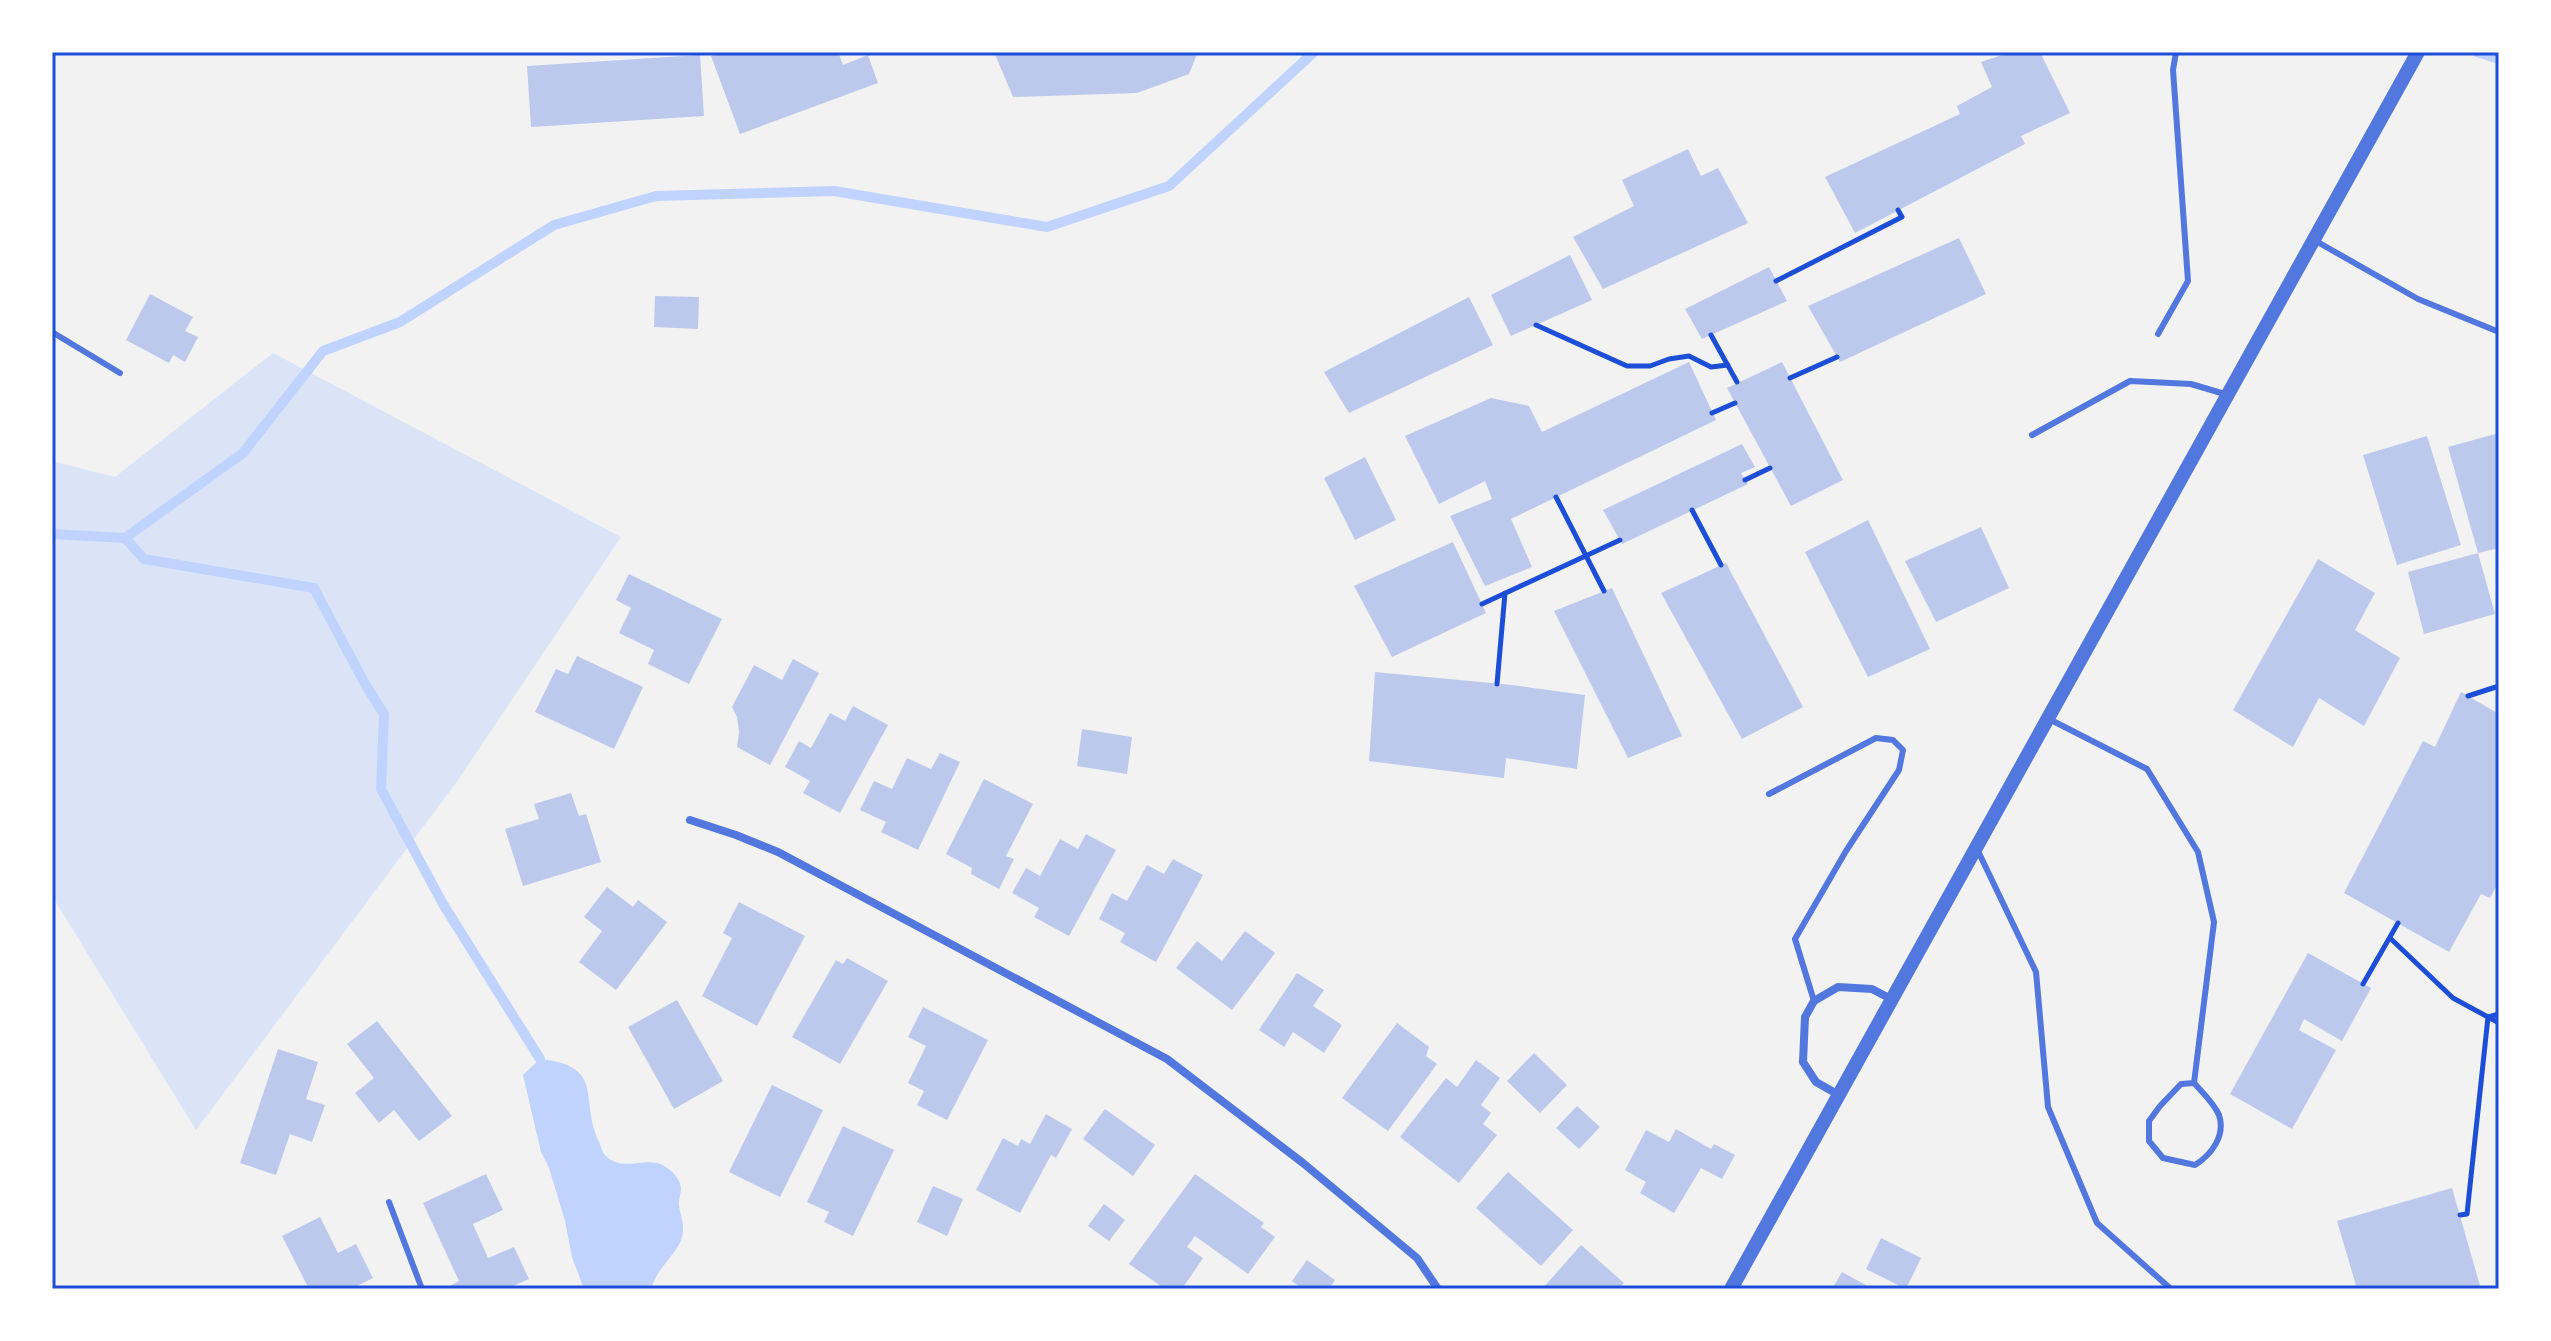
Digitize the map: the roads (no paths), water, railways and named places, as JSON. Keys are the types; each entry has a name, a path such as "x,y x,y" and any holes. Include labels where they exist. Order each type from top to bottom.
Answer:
{"street":[{"path":"1731,1289 2418,52"},
{"path":"690,820 778,852 1167,1059 1303,1163 1406,1248 1417,1258 1438,1289"},
{"path":"1839,1095 1816,1082 1803,1062 1805,1017 1814,1001 1838,987 1872,989 1893,1000"}],"lane":[{"path":"2158,334 2188,281 2173,70 2176,52"},
{"path":"2314,240 2418,299 2499,332"},
{"path":"52,332 120,373"},
{"path":"2032,435 2130,381 2191,384 2228,395"},
{"path":"2049,719 2147,769 2198,852 2214,922 2194,1083 2219,1116 2220,1132 2209,1157 2195,1165 2163,1158 2149,1141 2149,1121 2160,1106 2181,1084 2194,1083"},
{"path":"1769,794 1876,738 1893,740 1903,750 1899,770 1846,851 1795,939 1814,1001"},
{"path":"1976,848 2036,972 2048,1107 2097,1223 2171,1289"},
{"path":"389,1202 422,1289"}],"water":[{"path":"540,1059 561,1063 582,1077 587,1087 593,1126 603,1153 623,1164 661,1164 678,1180 681,1188 682,1237 651,1289 584,1289 572,1257 549,1168 541,1152 523,1075"}],"waterway":[{"path":"52,534 125,538 243,453 323,351 400,322 554,225 656,196 834,191 1047,227 1169,186 1314,52"},
{"path":"2477,52 2499,59"},
{"path":"125,538 144,559 314,588 384,714 381,789 443,904 540,1059"}]}
